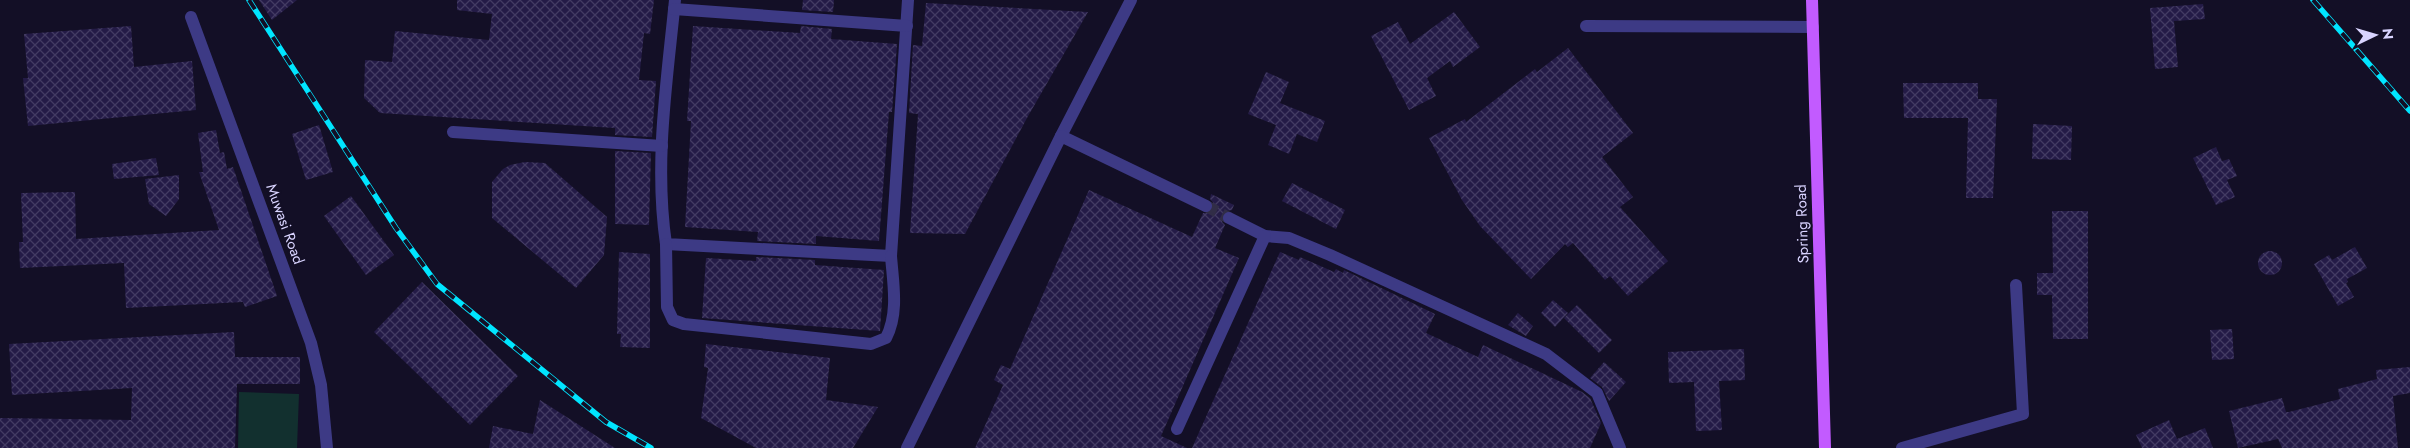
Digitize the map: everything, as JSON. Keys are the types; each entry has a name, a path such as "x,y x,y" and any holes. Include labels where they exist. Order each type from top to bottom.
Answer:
{"main road":[{"name":"Spring Road","path":"1812,0 1825,448"}],"lane":[{"path":"907,26 674,5 662,146 662,216 666,244 667,307 673,320 684,324 871,344 886,338 891,327 894,304 891,256 907,26 908,0"},
{"path":"907,448 1061,136 1131,0"},
{"name":"Muwasi Road","path":"191,17 311,343 321,385 327,448"},
{"path":"1586,26 1813,27"},
{"path":"453,132 662,146"},
{"path":"1061,136 1206,206"},
{"path":"1229,218 1265,236 1289,238 1330,255 1546,354 1596,393 1620,448"},
{"path":"1177,429 1265,236"},
{"path":"666,244 891,256"},
{"path":"1902,448 2023,414 2016,286"}],"green space":[{"path":"239,392 299,394 297,448 238,448"}],"building":[{"path":"259,0 297,0 272,20"},
{"path":"457,0 654,0 650,34 644,33 639,80 656,81 652,137 615,135 615,128 380,113 364,98 365,60 392,62 395,31 489,40 492,14 457,10"},
{"path":"803,0 834,0 833,12 802,10"},
{"path":"926,3 1088,12 1027,118 965,234 910,233 918,114 909,113 913,45 922,46"},
{"path":"2203,4 2205,19 2174,21 2178,67 2155,69 2150,8"},
{"path":"1454,12 1480,47 1453,67 1450,61 1427,78 1436,96 1409,110 1371,36 1398,22 1410,44"},
{"path":"131,26 134,67 192,61 196,110 28,126 23,78 28,78 24,34"},
{"path":"693,26 800,33 801,26 832,29 831,39 897,44 892,112 889,112 879,241 816,236 816,244 757,241 758,232 685,227 691,121 687,121"},
{"path":"1568,48 1633,133 1602,157 1633,197 1620,207 1668,261 1628,296 1610,276 1605,280 1573,243 1568,247 1565,244 1531,279 1480,226 1462,200 1429,138 1465,119 1466,122 1535,69 1537,72"},
{"path":"1266,72 1289,82 1280,103 1325,121 1317,142 1297,134 1289,154 1268,145 1276,125 1248,114"},
{"path":"1903,83 1978,83 1978,99 1997,99 1993,198 1966,198 1968,118 1904,118"},
{"path":"2033,124 2072,126 2071,160 2032,159"},
{"path":"319,125 333,172 306,180 292,134"},
{"path":"216,130 220,153 224,152 227,169 233,167 277,296 245,307 243,302 126,308 124,263 20,268 19,242 23,242 21,193 75,192 76,239 219,230 199,172 203,172 198,133"},
{"path":"2216,147 2222,161 2229,159 2237,176 2227,180 2235,197 2216,205 2193,158"},
{"path":"615,151 651,153 649,225 615,224"},
{"path":"156,158 159,175 114,179 112,164"},
{"path":"525,162 545,163 607,217 604,255 576,288 492,218 492,182 503,169 510,165"},
{"path":"179,175 179,199 166,216 149,204 145,179"},
{"path":"1292,183 1345,210 1336,229 1282,201"},
{"path":"1089,190 1192,237 1203,213 1210,213 1213,209 1213,202 1210,199 1211,194 1234,205 1232,210 1225,211 1222,215 1222,222 1225,225 1215,248 1239,258 1161,436 1187,448 975,448 1003,385 994,380 1001,365 1010,369"},
{"path":"351,196 394,255 366,275 324,216"},
{"path":"2052,211 2088,211 2088,339 2053,339 2052,295 2037,295 2037,273 2053,273"},
{"path":"2355,247 2367,268 2347,279 2348,282 2346,283 2354,297 2338,306 2314,264 2329,255 2332,260"},
{"path":"2270,251 2279,254 2282,263 2279,272 2270,275 2261,272 2258,263 2261,254"},
{"path":"619,252 650,254 650,348 620,347 621,334 617,334"},
{"path":"1280,252 1299,260 1300,257 1334,272 1336,269 1343,273 1344,270 1435,314 1426,333 1478,357 1483,345 1582,392 1590,398 1601,423 1590,448 1192,448"},
{"path":"756,257 815,260 815,265 884,270 880,331 702,318 706,258 756,261"},
{"path":"422,282 518,376 470,425 374,332"},
{"path":"1553,300 1568,313 1555,327 1541,313"},
{"path":"1577,305 1612,340 1599,353 1564,318"},
{"path":"1518,313 1533,326 1526,336 1508,325"},
{"path":"2232,329 2234,359 2212,360 2210,330"},
{"path":"234,332 235,357 300,357 300,384 237,384 235,448 0,448 0,418 131,420 132,388 12,395 9,344"},
{"path":"706,344 830,358 826,400 878,407 853,448 756,448 701,418 708,368 704,367"},
{"path":"1744,349 1745,380 1719,381 1722,430 1696,431 1694,382 1669,383 1668,352"},
{"path":"1604,362 1626,382 1609,401 1602,387 1590,378"},
{"path":"2410,367 2410,393 2393,396 2398,448 2282,448 2278,439 2238,448 2229,411 2282,398 2286,412 2289,412 2340,399 2338,389 2377,379 2376,370"},
{"path":"540,400 615,448 489,448 493,426 533,434"},
{"path":"2169,420 2177,439 2205,428 2213,448 2142,448 2136,435"}],"tunnel":[{"path":"1206,206 1229,218"}],"railway":[{"path":"249,0 396,228 437,284 606,422 651,448"},
{"path":"2313,0 2410,111"}]}
